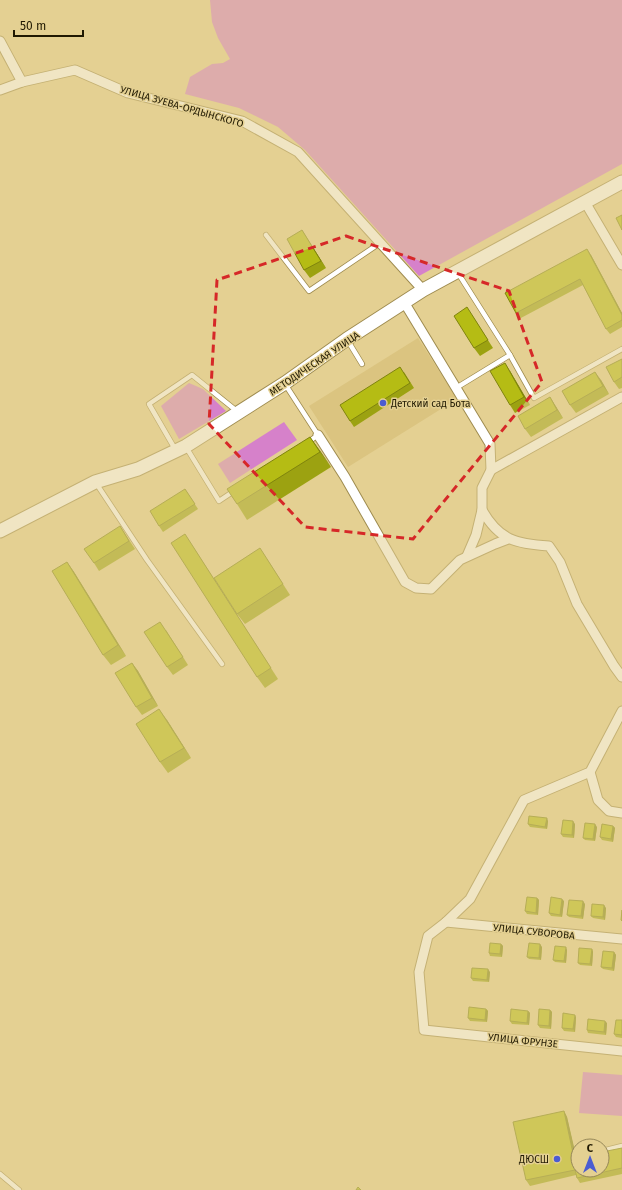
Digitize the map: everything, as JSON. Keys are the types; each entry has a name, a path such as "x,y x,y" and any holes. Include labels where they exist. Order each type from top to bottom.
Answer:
{"main road":[{"name":"МЕТОДИЧЕСКАЯ УЛИЦА","path":"0,531 95,482 138,469 181,448 285,383 347,339 422,290 622,182"}],"street":[{"path":"0,41 22,82"},
{"name":"УЛИЦА ЗУЕВА-ОРДЫНСКОГО","path":"0,90 22,82 75,70 128,93 242,121 298,152 422,290"},
{"path":"585,202 622,266"},
{"path":"404,302 490,444 491,470 482,488 482,510 476,535 467,556"},
{"path":"491,470 622,397"},
{"path":"318,436 346,477 405,582 416,588 431,589 460,560 508,539"},
{"path":"482,510 496,530 508,539 532,545 549,546 560,562 577,604 622,677"},
{"path":"446,922 470,899 524,800 590,772 622,711"},
{"path":"590,772 598,800 609,812 622,813"},
{"name":"УЛИЦА СУВОРОВА","path":"446,922 622,939"},
{"name":"УЛИЦА ФРУНЗЕ","path":"446,922 428,936 420,972 424,1030 622,1051"}],"lane":[{"path":"266,235 309,292 380,244"},
{"path":"457,271 510,355 534,398 622,349"},
{"path":"347,339 362,364"},
{"path":"456,388 510,355"},
{"path":"239,413 192,375 149,404 219,501 239,488"},
{"path":"285,383 318,436 305,444"},
{"path":"95,482 147,560 222,664"},
{"path":"610,1149 622,1146"},
{"path":"0,1174 19,1190"}],"highlighted area":[{"path":"346,236 509,291 542,382 413,539 305,527 209,424 217,280"}],"shaded area":[{"path":"210,0 622,0 622,164 419,276 305,150 278,127 239,108 185,94 190,77 212,64 223,63 230,59 218,38 212,22"},
{"name":"Детский сад Бота","path":"418,338 457,399 348,467 309,406"},
{"path":"189,383 203,389 226,411 179,439 161,406"},
{"path":"284,422 297,440 230,483 218,464"},
{"path":"583,1072 622,1075 622,1116 579,1113"}],"building":[{"path":"622,215 622,230 616,218"},
{"path":"302,230 321,261 304,270 287,239"},
{"path":"587,249 622,315 622,320 606,329 580,279 516,313 505,293"},
{"path":"467,307 488,340 474,348 454,316"},
{"path":"622,359 622,377 614,382 606,367"},
{"path":"505,363 524,397 510,405 490,371"},
{"path":"400,367 410,383 350,421 340,405"},
{"path":"595,372 603,386 570,405 562,391"},
{"path":"550,397 557,410 525,429 518,416"},
{"path":"310,437 320,452 237,504 227,489"},
{"path":"185,489 195,504 159,526 150,511"},
{"path":"120,526 129,541 94,563 84,549"},
{"path":"185,534 271,668 257,677 171,543"},
{"path":"260,548 283,584 237,614 214,578"},
{"path":"67,562 118,645 103,655 52,571"},
{"path":"160,622 183,657 167,667 144,632"},
{"path":"132,663 152,698 136,707 115,673"},
{"path":"159,709 184,748 160,762 136,724"},
{"path":"529,816 547,818 545,827 528,824"},
{"path":"563,820 573,821 572,835 561,834"},
{"path":"585,823 595,824 593,839 583,838"},
{"path":"602,824 613,826 611,839 600,837"},
{"path":"527,897 537,898 536,913 525,911"},
{"path":"551,897 562,899 560,915 549,913"},
{"path":"569,900 583,901 581,916 567,915"},
{"path":"592,904 604,905 603,917 591,916"},
{"path":"490,943 501,944 500,954 489,953"},
{"path":"529,943 540,944 539,958 527,957"},
{"path":"555,946 566,947 564,961 553,960"},
{"path":"579,948 592,949 590,964 578,963"},
{"path":"603,951 614,952 612,968 601,967"},
{"path":"472,968 488,969 487,980 471,978"},
{"path":"469,1007 486,1009 485,1020 468,1018"},
{"path":"511,1009 528,1011 527,1023 510,1021"},
{"path":"539,1009 550,1010 549,1026 538,1025"},
{"path":"563,1013 575,1015 573,1029 562,1028"},
{"path":"588,1019 605,1021 604,1032 587,1030"},
{"path":"616,1020 622,1020 622,1035 614,1034"},
{"path":"564,1111 570,1139 570,1171 526,1180 513,1122"},
{"path":"622,1148 622,1168 610,1171 610,1150"}],"place":[{"name":"Детский сад Бота","path":"383,403"},
{"name":"ДЮСШ","path":"557,1159"}]}
